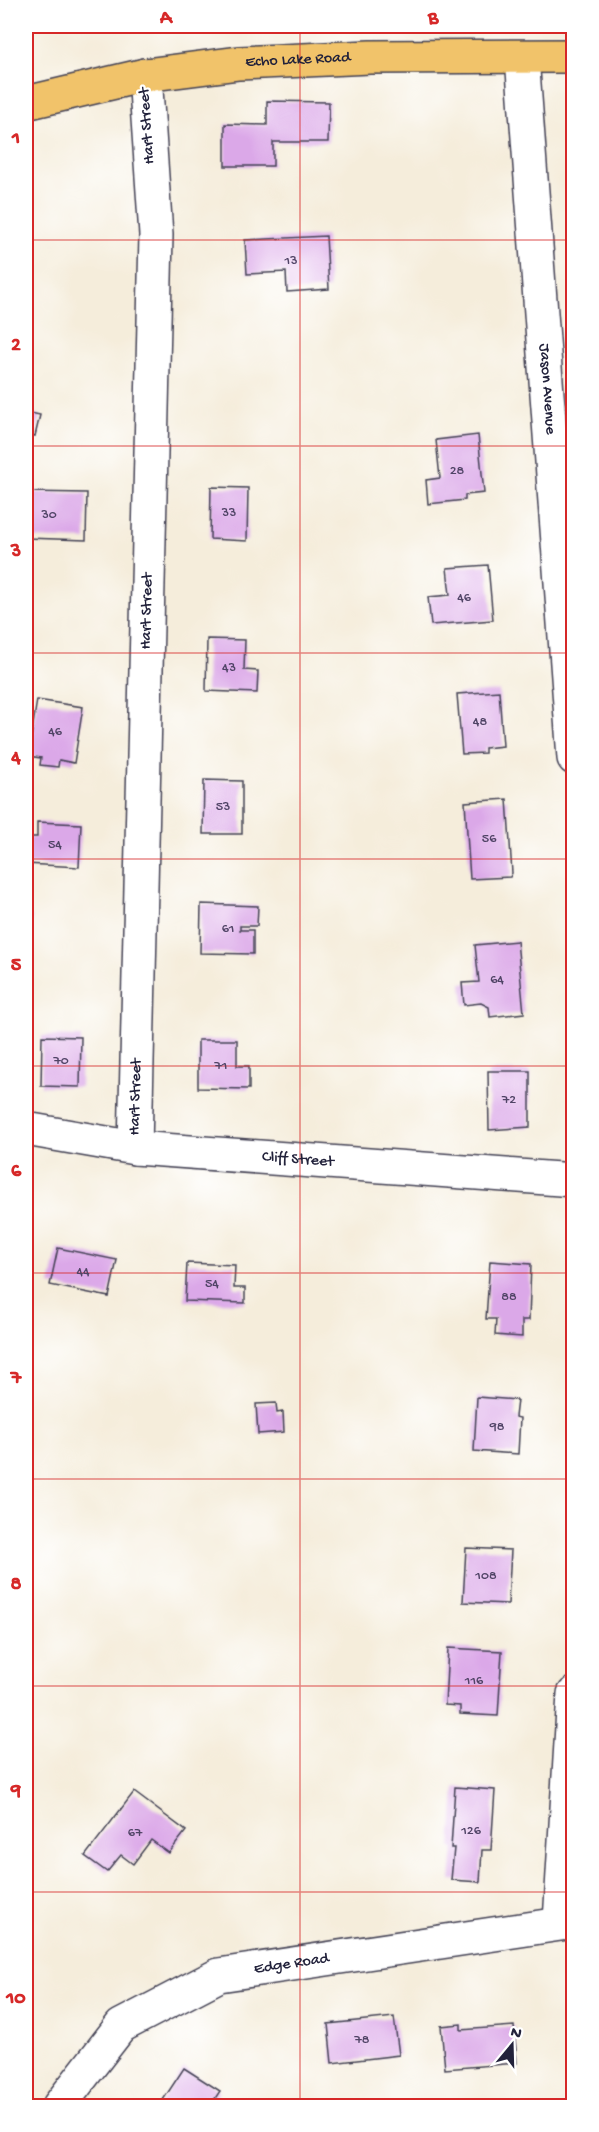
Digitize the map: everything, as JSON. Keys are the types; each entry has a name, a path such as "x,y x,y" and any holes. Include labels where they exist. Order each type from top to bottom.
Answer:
{"main road":[{"name":"Echo Lake Road","path":"26,103 145,75 239,63 370,57 573,56"}],"street":[{"name":"Jason Avenue","path":"522,57 573,758"},
{"name":"Hart Street","path":"135,1148 156,234 145,75"},
{"name":"Cliff Street","path":"26,1129 135,1148 573,1180"},
{"path":"567,1922 573,1694"},
{"name":"Edge Road","path":"59,2106 121,2026 219,1975 567,1922"}],"building":[{"path":"267,101 329,102 328,142 273,142 273,166 225,166 225,124 267,125"},
{"path":"326,236 329,289 287,292 286,272 247,274 245,240"},
{"path":"26,412 40,415 35,436 26,434"},
{"path":"478,435 484,493 465,495 465,500 428,504 426,480 440,478 436,440"},
{"path":"211,487 248,488 247,541 210,539"},
{"path":"26,492 87,493 86,540 26,538"},
{"path":"488,565 493,620 431,625 428,597 450,595 447,568"},
{"path":"207,639 245,640 244,670 258,671 257,693 206,691"},
{"path":"499,691 503,746 485,748 485,753 462,754 457,694"},
{"path":"37,700 83,707 74,763 59,760 58,767 40,765 41,758 28,756"},
{"path":"204,780 242,781 242,834 203,834"},
{"path":"507,799 512,873 510,877 470,879 465,802"},
{"path":"37,822 81,824 79,867 26,864 28,837 37,837"},
{"path":"201,904 258,906 257,926 240,926 240,930 253,930 253,954 200,953"},
{"path":"26,915 32,916 29,937 26,936"},
{"path":"517,941 524,1013 490,1017 489,1007 481,1003 464,1005 462,983 479,982 475,945"},
{"path":"42,1036 81,1037 80,1087 41,1086"},
{"path":"198,1040 237,1040 237,1066 249,1066 249,1089 198,1088"},
{"path":"488,1071 530,1071 530,1127 489,1130"},
{"path":"58,1248 117,1260 109,1297 50,1285"},
{"path":"490,1261 531,1264 529,1320 522,1320 522,1337 495,1335 496,1319 486,1319"},
{"path":"187,1263 235,1265 234,1288 245,1288 245,1303 185,1301"},
{"path":"477,1397 517,1400 515,1417 520,1418 518,1454 474,1451"},
{"path":"276,1403 277,1413 283,1412 284,1432 258,1434 256,1404"},
{"path":"466,1548 511,1550 508,1604 463,1602"},
{"path":"448,1648 502,1651 498,1716 460,1714 460,1706 445,1705"},
{"path":"455,1787 495,1790 491,1850 482,1850 480,1882 451,1880"},
{"path":"134,1792 186,1831 169,1853 151,1840 133,1864 121,1855 107,1872 85,1856"},
{"path":"394,2017 399,2055 332,2063 328,2024"},
{"path":"461,2024 461,2030 514,2026 517,2063 445,2069 441,2026"},
{"path":"184,2068 220,2091 210,2106 159,2106"}]}
